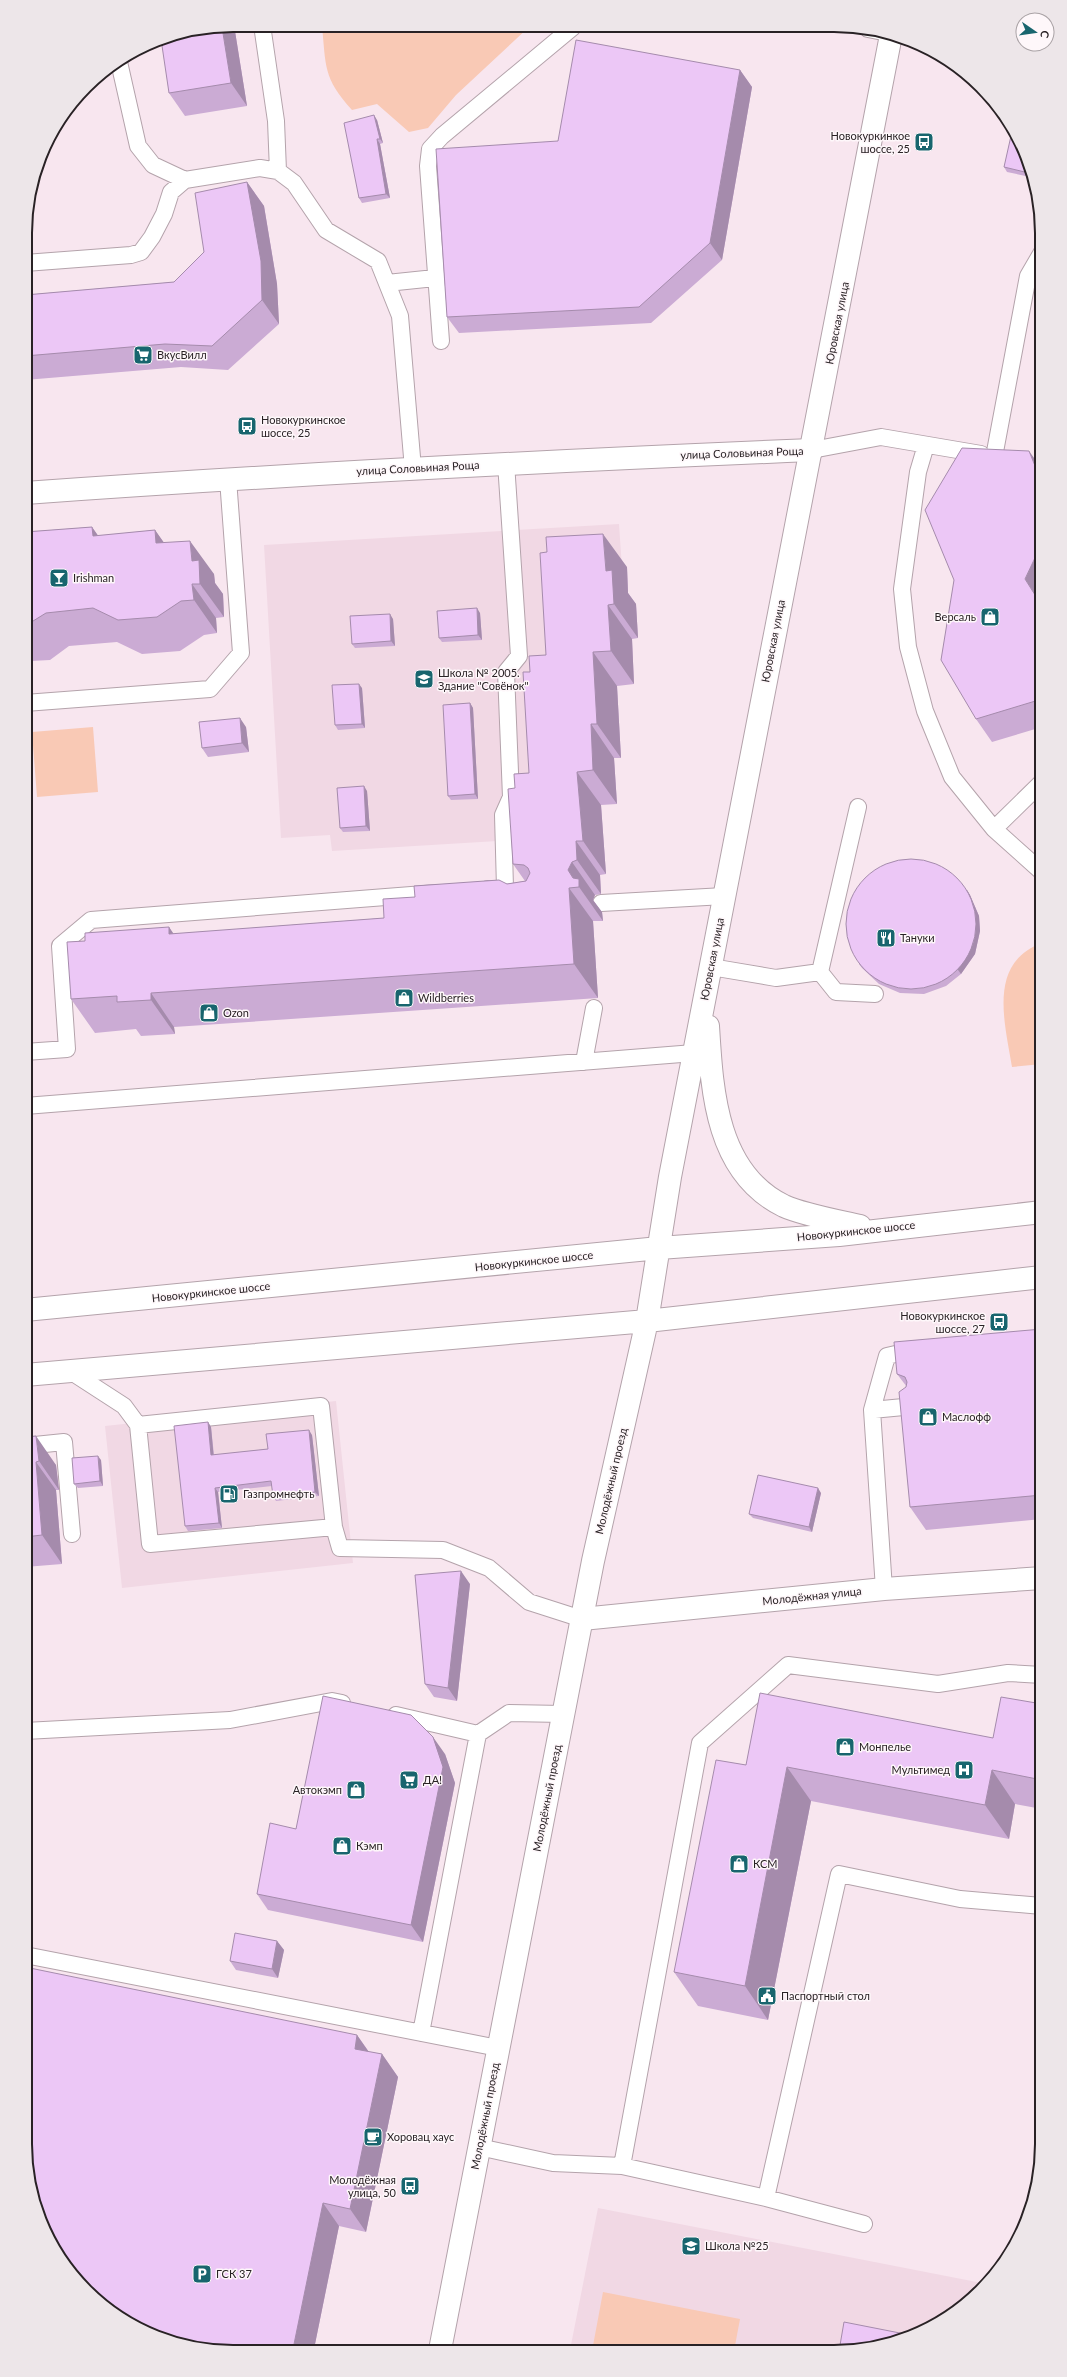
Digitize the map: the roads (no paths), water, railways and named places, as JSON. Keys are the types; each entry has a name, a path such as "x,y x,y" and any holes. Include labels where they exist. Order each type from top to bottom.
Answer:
{"main road":[{"name":"Юровская улица","path":"659,1248 724,896 812,450 890,40"},
{"name":"улица Соловьиная Роща","path":"32,493 228,479 506,463 812,450"},
{"path":"706,994 711,1074 717,1115 731,1154 743,1172 765,1193 784,1206 873,1230"},
{"name":"Новокуркинское шоссе","path":"32,1309 659,1248 839,1234 1035,1213"},
{"name":"Молодёжный проезд","path":"441,2345 563,1714 582,1619 647,1321 659,1248"},
{"path":"32,1374 647,1321 1035,1278"},
{"name":"Молодёжная улица","path":"582,1619 884,1589 1035,1578"}],"lane":[{"path":"263,32 276,121 278,171"},
{"path":"442,341 428,166 430,149 442,136 567,32"},
{"path":"120,67 138,146 153,165 185,180"},
{"path":"32,262 141,252 152,237 164,214 171,192 185,180 260,168 278,171 294,183 326,230 378,260 400,316 414,469"},
{"path":"812,450 881,437 1000,458 1028,276 1035,264"},
{"path":"387,283 436,278"},
{"path":"926,445 918,472 902,589 908,647 925,712 952,777 994,829 1035,866"},
{"path":"473,890 510,892 503,814 511,797 506,672 519,656 506,463"},
{"path":"32,702 210,689 241,653 228,479"},
{"path":"994,829 1035,789"},
{"path":"820,972 858,807"},
{"path":"32,1052 67,1049 60,946 91,920 449,892"},
{"path":"601,903 724,896"},
{"path":"711,967 776,978 820,972"},
{"path":"820,972 836,992 875,994"},
{"path":"584,1062 594,1008"},
{"path":"32,1105 694,1053"},
{"path":"884,1589 872,1410 888,1356 929,1346"},
{"path":"70,1370 124,1406 138,1425 150,1544 334,1527"},
{"path":"138,1425 321,1406 334,1527 340,1548 443,1550 489,1568 529,1602 582,1619"},
{"path":"872,1410 914,1406"},
{"path":"32,1445 64,1442 72,1534"},
{"path":"622,2166 700,1743 788,1665 938,1684 1008,1673 1035,1675"},
{"path":"32,1731 230,1720 332,1701 355,1706"},
{"path":"378,1711 478,1734"},
{"path":"421,2033 478,1734 508,1713 563,1714"},
{"path":"766,2198 839,1874 960,1899 1035,1905"},
{"path":"32,1956 498,2048"},
{"path":"479,2146 553,2163 622,2166 766,2198 864,2224"}],"place":[{"name":"Новокуркинкое шоссе, 25","path":"924,142"},
{"name":"ВкусВилл","path":"143,355"},
{"name":"Новокуркинское шоссе, 25","path":"247,426"},
{"name":"Irishman","path":"59,578"},
{"name":"Версаль","path":"990,617"},
{"name":"Школа № 2005. Здание \"Совёнок\"","path":"424,679"},
{"name":"Тануки","path":"886,938"},
{"name":"Wildberries","path":"404,998"},
{"name":"Ozon","path":"209,1013"},
{"name":"Новокуркинское шоссе, 27","path":"999,1322"},
{"name":"Маслофф","path":"928,1417"},
{"name":"Газпромнефть","path":"229,1494"},
{"name":"Монпелье","path":"845,1747"},
{"name":"Мультимед","path":"964,1770"},
{"name":"ДА!","path":"409,1780"},
{"name":"Автокэмп","path":"356,1790"},
{"name":"Кэмп","path":"342,1846"},
{"name":"КСМ","path":"739,1864"},
{"name":"Паспортный стол","path":"767,1996"},
{"name":"Хоровац хаус","path":"373,2137"},
{"name":"Молодёжная улица, 50","path":"410,2186"},
{"name":"Школа №25","path":"691,2246"},
{"name":"ГСК 37","path":"202,2274"}]}
